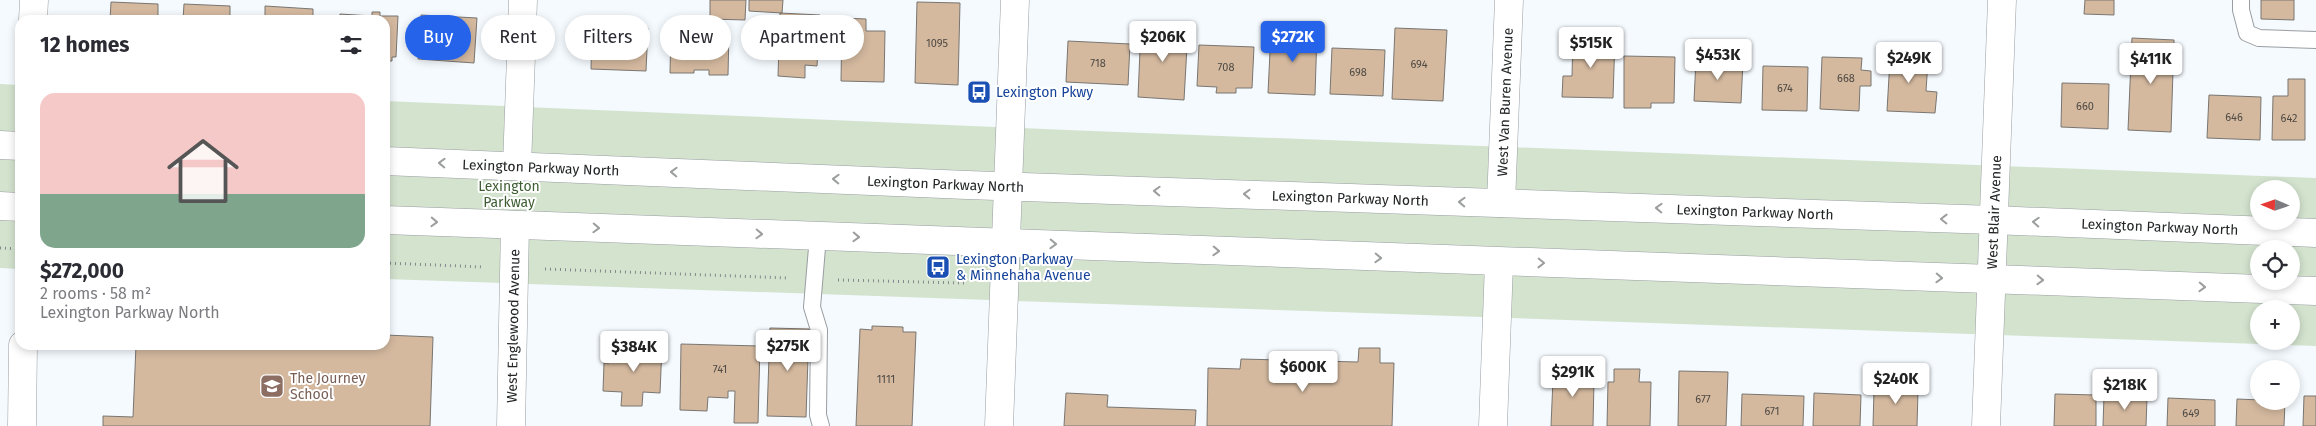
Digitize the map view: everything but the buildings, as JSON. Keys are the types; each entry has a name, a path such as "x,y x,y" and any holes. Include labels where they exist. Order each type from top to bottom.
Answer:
{"main road":[{"path":"34,0 34,15"},
{"path":"517,166 523,0"},
{"path":"999,426 1015,0"},
{"name":"West Van Buren Avenue","path":"1501,203 1509,0"},
{"name":"West Blair Avenue","path":"1986,426 2002,0"},
{"path":"0,145 15,146"},
{"name":"Lexington Parkway North","path":"390,161 1007,186 2316,233"},
{"path":"0,206 15,207"},
{"path":"390,220 1499,263 2316,291"},
{"name":"West Englewood Avenue","path":"511,426 516,225"},
{"path":"1493,426 1499,263"},
{"path":"22,426 23,350"}],"lane":[{"path":"2241,0 2241,10 2247,33 2259,38 2316,40"},
{"path":"818,236 812,307 818,330 818,415 821,426"}],"path":[{"path":"0,248 15,249"},
{"path":"390,263 964,283"}],"green space":[{"path":"0,84 15,85 15,269 0,268"},
{"name":"Lexington Parkway","path":"390,101 1067,130 2316,178 2316,346 2300,345 2300,300 2250,300 2250,344 390,279"}],"place":[{"name":"Lexington Pkwy","path":"979,92"},
{"name":"Lexington Parkway & Minnehaha Avenue","path":"938,267"},
{"name":"The Journey School","path":"272,386"}]}
